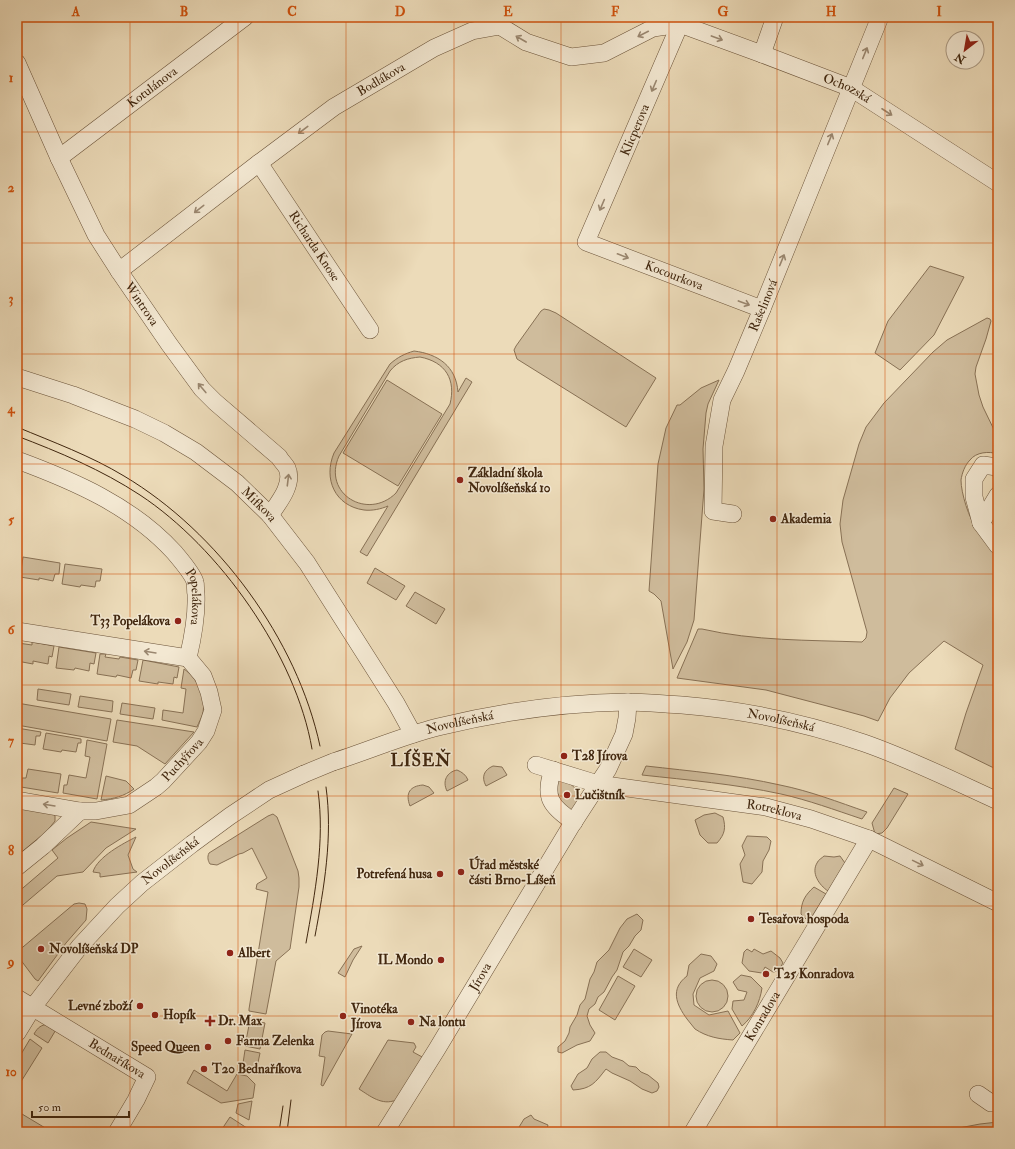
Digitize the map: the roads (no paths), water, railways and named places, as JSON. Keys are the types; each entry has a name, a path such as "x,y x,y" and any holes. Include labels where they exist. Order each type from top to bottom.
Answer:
{"street":[{"name":"Kotulánova","path":"59,158 245,17"},
{"path":"762,54 775,17"},
{"name":"Rašelinová","path":"733,514 713,511 714,446 722,400 762,309 880,17"},
{"name":"Ochozská","path":"681,21 851,88 998,182"},
{"name":"Bodlákova","path":"119,271 259,162 334,107 434,48 472,31 500,26 526,42 571,57 604,53 653,28 681,21"},
{"name":"Klicperova","path":"586,242 681,21"},
{"name":"Wintrova","path":"17,63 59,158 96,235 119,271 202,389 279,457 286,467 289,475 287,486 270,514"},
{"name":"Richarda Knose","path":"259,162 370,330"},
{"name":"Kocourkova","path":"586,242 762,309"},
{"name":"Mifkova","path":"17,377 73,395 135,419 164,433 196,452 237,483 270,514 307,563 396,703 413,734"},
{"name":"Popelákova","path":"17,460 62,478 101,496 116,505 146,526 182,561 195,582 196,604 194,633 188,658"},
{"path":"998,469 983,465 974,479 974,497 981,523 998,546"},
{"path":"981,523 998,495"},
{"path":"17,631 188,658"},
{"name":"Puchýřova","path":"17,800 80,811 96,811 129,805 163,782 199,742 206,731 213,710 209,692 203,676 188,658"},
{"name":"Novolíšeňská","path":"17,1033 33,1007 80,946 117,906 142,883 230,816 269,790 333,762 413,734 460,722 508,713 555,707 628,702 732,711 780,720 843,736 878,748 998,801"},
{"name":"Jírova","path":"386,1132 598,784 624,734 628,702"},
{"name":"Rotreklova","path":"536,765 598,784 766,807 811,819 876,842 998,903"},
{"path":"553,770 548,792 551,800 556,808 574,822"},
{"path":"17,867 43,846 80,811"},
{"name":"Konradova","path":"693,1132 876,842"},
{"path":"17,998 33,1007"},
{"name":"Bednaříkova","path":"33,1007 148,1078 116,1132"},
{"path":"978,1094 991,1103 998,1102"}],"tram line":[{"path":"17,427 85,456 124,476 158,499 191,527 221,558 249,592 273,628 293,667 309,706 320,746"},
{"path":"17,436 49,448 111,477 140,495 169,517 198,543 225,573 250,606 271,641 289,677 303,713 312,749"},
{"path":"315,936 322,900 328,843 328,806 326,787"},
{"path":"306,943 316,886 320,848 320,810 318,791"},
{"path":"287,1132 291,1100"},
{"path":"279,1132 283,1106"}],"place":[{"name":"Základní škola Novolíšeňská 10","path":"460,480"},
{"name":"Akademia","path":"773,519"},
{"name":"T33 Popelákova","path":"178,621"},
{"name":"T28 Jírova","path":"564,756"},
{"name":"Lučištník","path":"567,795"},
{"name":"Úřad městské části Brno-Líšeň","path":"461,872"},
{"name":"Potrefená husa","path":"440,874"},
{"name":"Tesařova hospoda","path":"751,919"},
{"name":"Novolíšeňská DP","path":"41,949"},
{"name":"Albert","path":"230,953"},
{"name":"IL Mondo","path":"441,960"},
{"name":"T25 Konradova","path":"766,974"},
{"name":"Levné zboží","path":"140,1006"},
{"name":"Hopík","path":"155,1015"},
{"name":"Vinotéka Jírova","path":"343,1016"},
{"name":"Dr. Max","path":"210,1021"},
{"name":"Na lontu","path":"411,1022"},
{"name":"Farma Zelenka","path":"228,1041"},
{"name":"Speed Queen","path":"208,1047"},
{"name":"T20 Bednaříkova","path":"204,1069"}],"district":[{"name":"LÍŠEŇ","path":"421,760"}]}
